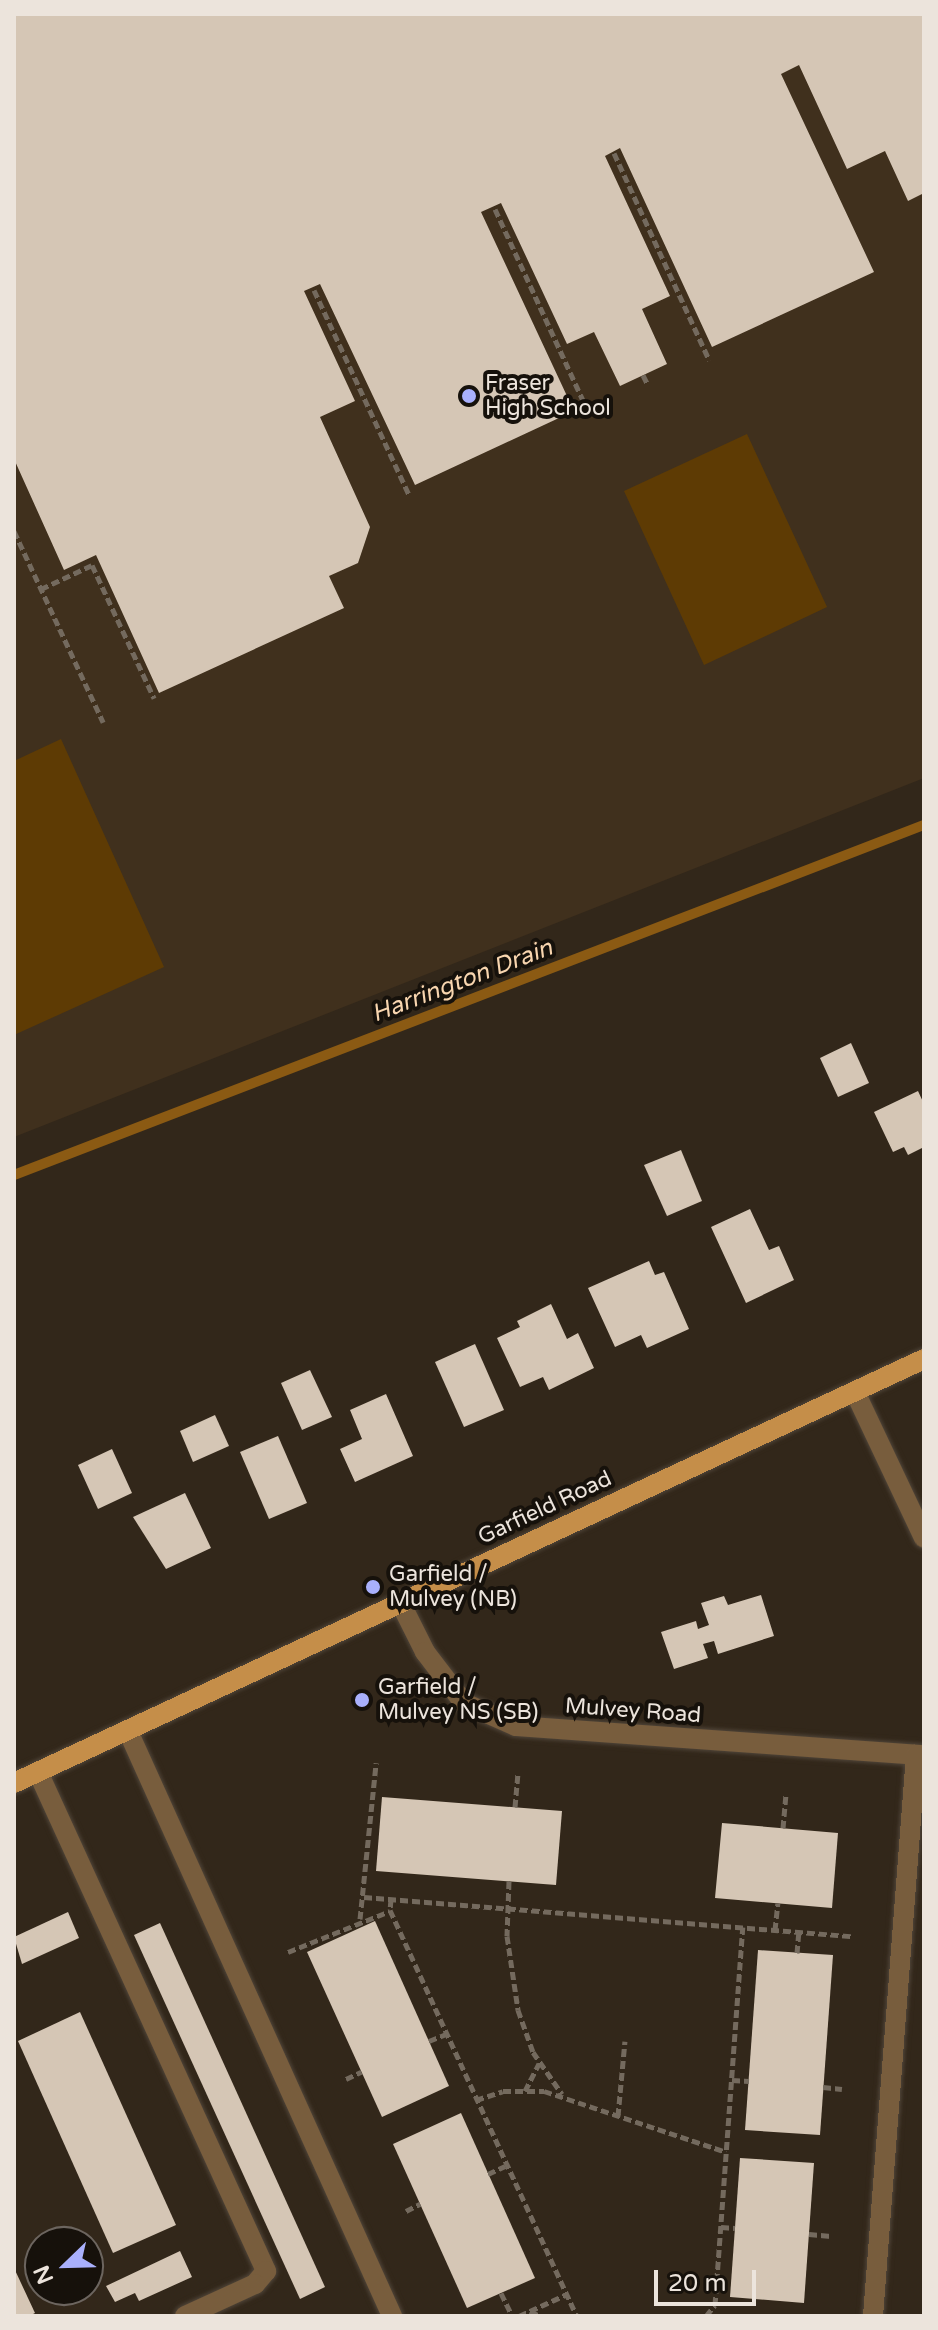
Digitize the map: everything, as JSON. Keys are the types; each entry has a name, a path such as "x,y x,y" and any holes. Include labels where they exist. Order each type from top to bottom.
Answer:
{"main road":[{"name":"Garfield Road","path":"14,1783 924,1359"}],"street":[{"path":"855,1392 924,1538"},
{"name":"Mulvey Road","path":"400,1602 425,1652 464,1703 516,1726 920,1755"},
{"path":"128,1731 392,2316"},
{"path":"873,2316 920,1755"},
{"path":"38,1772 266,2271 255,2284 185,2316"}],"path":[{"path":"614,153 709,360"},
{"path":"495,209 590,416"},
{"path":"314,290 409,495"},
{"path":"643,375 647,383"},
{"path":"14,531 103,722"},
{"path":"41,589 92,565 154,698"},
{"path":"360,1919 376,1763"},
{"path":"515,1807 518,1774"},
{"path":"783,1828 786,1795"},
{"path":"369,1833 380,1834"},
{"path":"509,1881 507,1908 513,1988 539,2063 563,2095"},
{"path":"364,1897 853,1936"},
{"path":"391,1899 390,1910 577,2316"},
{"path":"775,1930 778,1903"},
{"path":"288,1952 360,1919 390,1910"},
{"path":"706,2316 715,2305 743,1927"},
{"path":"337,1930 341,1937"},
{"path":"797,1953 799,1931"},
{"path":"429,2041 446,2034"},
{"path":"618,2116 625,2041"},
{"path":"525,2091 539,2063"},
{"path":"346,2079 361,2072"},
{"path":"732,2080 749,2081"},
{"path":"823,2087 842,2089"},
{"path":"476,2100 525,2091 563,2095 726,2152"},
{"path":"488,2174 506,2166"},
{"path":"406,2211 420,2204"},
{"path":"721,2227 735,2228"},
{"path":"809,2234 831,2236"},
{"path":"501,2293 512,2316"},
{"path":"519,2316 565,2295"},
{"path":"530,2311 540,2316"}],"shaded area":[{"name":"Fraser High School","path":"14,14 924,14 924,778 14,1137"},
{"path":"747,434 827,607 704,665 624,491"},
{"path":"61,739 164,967 14,1035 14,761"}],"building":[{"path":"14,14 924,14 924,193 908,201 885,151 847,169 799,65 781,74 874,272 712,347 620,148 605,156 670,296 642,309 667,364 620,386 594,332 567,344 501,203 481,212 574,411 415,485 320,284 304,291 355,401 320,417 370,527 358,563 329,576 344,608 159,693 96,555 64,570 14,459"},
{"path":"851,1043 869,1083 838,1097 820,1058"},
{"path":"918,1091 924,1104 924,1147 908,1155 904,1147 893,1152 874,1112"},
{"path":"681,1150 702,1201 667,1216 644,1165"},
{"path":"750,1209 769,1250 779,1246 794,1280 746,1303 711,1227"},
{"path":"649,1261 655,1275 664,1272 689,1329 647,1348 641,1335 615,1347 588,1288"},
{"path":"551,1304 567,1339 578,1333 594,1368 549,1390 543,1377 520,1387 497,1338 520,1327 517,1321"},
{"path":"475,1344 504,1410 464,1427 435,1362"},
{"path":"310,1370 332,1417 302,1430 281,1383"},
{"path":"386,1394 413,1456 355,1482 340,1449 362,1439 350,1410"},
{"path":"215,1415 229,1446 193,1462 180,1431"},
{"path":"278,1436 307,1503 269,1519 240,1452"},
{"path":"112,1449 132,1493 98,1509 78,1465"},
{"path":"185,1493 211,1548 166,1569 133,1517"},
{"path":"761,1595 774,1636 718,1654 714,1641 703,1644 708,1658 674,1669 661,1632 696,1621 698,1629 709,1625 701,1603 724,1596 728,1605"},
{"path":"382,1797 562,1811 556,1885 376,1871"},
{"path":"722,1823 838,1833 832,1908 715,1898"},
{"path":"68,1912 79,1938 22,1964 14,1937"},
{"path":"375,1921 449,2086 382,2117 307,1952"},
{"path":"160,1923 325,2287 300,2299 134,1935"},
{"path":"758,1950 833,1955 820,2135 745,2130"},
{"path":"80,2012 176,2225 113,2253 104,2226 101,2226 18,2041"},
{"path":"461,2113 535,2278 467,2308 393,2144"},
{"path":"740,2158 814,2163 804,2303 730,2297"},
{"path":"180,2251 192,2277 139,2301 135,2293 115,2302 106,2286"},
{"path":"14,2268 24,2289 24,2306 32,2306 35,2313 14,2316"}],"waterway":[{"name":"Harrington Drain","path":"14,1175 924,825"}],"place":[{"name":"Fraser High School","path":"469,396"},
{"name":"Garfield / Mulvey (NB)","path":"373,1587"},
{"name":"Garfield / Mulvey NS (SB)","path":"362,1700"}]}
